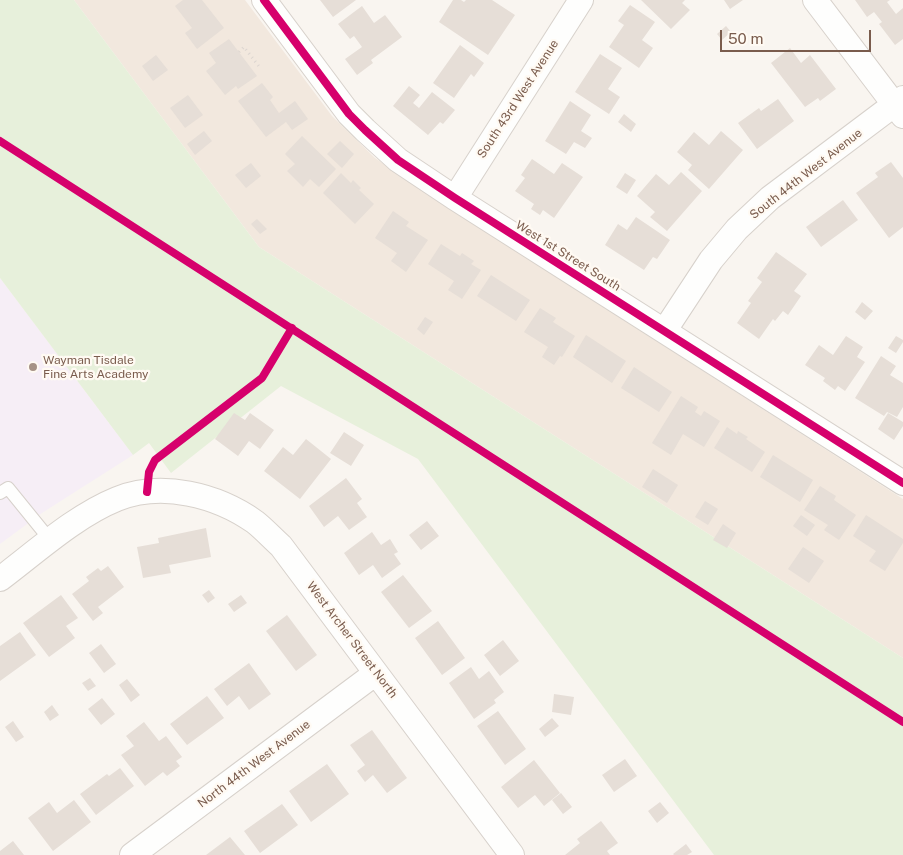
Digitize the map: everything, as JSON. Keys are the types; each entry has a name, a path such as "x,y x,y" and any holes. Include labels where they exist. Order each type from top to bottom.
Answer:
{"street":[{"name":"West 1st Street South","path":"264,0 349,114 398,160 903,484"},
{"name":"South 43rd West Avenue","path":"455,198 581,0"},
{"path":"815,0 900,106"},
{"name":"South 44th West Avenue","path":"665,330 711,260 737,229 770,198 900,106"},
{"name":"West Archer Street North","path":"0,579 88,514 118,499 147,492 175,492 200,496 225,505 255,522 281,546 512,855"},
{"name":"North 44th West Avenue","path":"132,855 376,673"}],"lane":[{"path":"0,494 8,488 51,541"}],"path":[{"path":"239,52 244,47 261,69"}],"shaded area":[{"path":"74,0 245,0 332,116 375,158 466,219 903,499 903,658 259,247"},
{"name":"Wayman Tisdale Fine Arts Academy","path":"0,278 133,455 42,513 0,544"}],"green space":[{"path":"0,0 74,0 259,247 903,658 903,855 714,855 418,459 281,386 171,473 149,443 133,455 0,278"}],"building":[{"path":"183,0 202,0 224,28 197,49 185,33 192,28 175,6"},
{"path":"320,0 356,0 333,17"},
{"path":"453,0 464,2 466,0 492,0 515,15 488,55 439,22"},
{"path":"641,0 685,0 682,3 690,10 671,29"},
{"path":"724,0 743,0 730,9"},
{"path":"855,0 890,0 887,2 896,14 903,8 903,39 895,45 879,24 882,22 874,12 867,17"},
{"path":"630,5 655,22 642,40 653,48 639,68 609,47 624,25 618,21"},
{"path":"362,6 374,23 385,15 402,37 371,60 373,63 357,75 345,59 362,47 354,36 350,39 338,24"},
{"path":"726,26 731,32 722,40 717,34"},
{"path":"229,39 257,76 238,89 236,86 225,95 206,71 216,63 209,53"},
{"path":"460,45 484,63 474,77 471,74 454,98 433,83"},
{"path":"790,48 801,63 810,55 836,89 820,101 818,98 805,107 771,63"},
{"path":"600,54 622,68 608,89 620,97 609,114 575,92"},
{"path":"156,55 168,70 153,81 142,66"},
{"path":"262,83 273,97 270,100 279,113 295,101 308,119 292,130 286,122 266,137 238,101"},
{"path":"409,86 420,95 413,103 419,108 432,92 455,110 443,124 440,122 428,135 393,106"},
{"path":"188,95 203,115 185,128 170,108"},
{"path":"778,99 794,121 757,149 738,123 759,108 761,111"},
{"path":"570,101 591,115 581,131 592,138 585,148 574,142 566,154 545,141"},
{"path":"624,114 636,124 631,132 618,122"},
{"path":"204,131 212,141 195,155 187,144"},
{"path":"721,131 743,150 709,189 688,170 692,165 677,152 694,132 709,145"},
{"path":"302,136 336,169 319,187 310,179 303,187 287,171 295,164 285,154"},
{"path":"340,141 354,154 342,168 327,154"},
{"path":"532,159 554,174 562,163 583,177 554,218 543,210 540,215 531,209 534,204 515,191 525,178 521,175"},
{"path":"891,162 903,178 903,227 889,238 856,193 878,177 875,173"},
{"path":"251,163 261,176 246,188 235,175"},
{"path":"681,172 702,191 667,231 650,217 655,212 637,196 656,174 669,185"},
{"path":"341,173 351,183 353,180 361,188 359,190 374,204 355,224 323,193"},
{"path":"625,173 636,180 627,194 616,187"},
{"path":"843,200 858,220 821,247 806,227"},
{"path":"393,211 409,222 406,226 428,240 406,272 391,261 397,253 375,238"},
{"path":"636,217 670,240 657,259 653,257 644,270 605,245 618,224 627,230"},
{"path":"257,219 267,229 260,234 251,224"},
{"path":"441,244 460,256 462,253 474,261 471,264 481,270 462,299 448,290 454,281 428,264"},
{"path":"776,252 807,274 794,291 801,296 788,315 783,311 775,321 773,319 759,339 737,323 751,303 748,301 762,282 757,278"},
{"path":"491,275 530,300 516,321 477,296"},
{"path":"862,302 873,311 865,320 855,312"},
{"path":"540,308 556,318 553,322 575,336 562,357 560,356 554,365 542,357 548,347 524,332"},
{"path":"425,317 433,322 424,335 417,329"},
{"path":"586,335 626,361 612,383 573,357"},
{"path":"846,336 863,347 857,357 865,362 845,391 838,386 835,390 823,381 825,378 805,365 819,345 833,355"},
{"path":"896,336 903,340 903,342 896,353 888,348"},
{"path":"881,356 896,366 890,375 903,383 903,407 897,417 887,412 884,416 855,398"},
{"path":"634,367 672,392 659,412 621,388"},
{"path":"681,396 698,407 695,412 701,416 704,411 720,421 704,447 683,434 671,455 652,443"},
{"path":"234,413 245,420 250,413 274,430 260,449 249,441 238,456 215,439"},
{"path":"888,413 903,422 903,426 894,440 878,429"},
{"path":"727,427 737,434 738,431 748,437 746,439 765,452 752,472 714,448"},
{"path":"344,432 364,445 351,466 330,453"},
{"path":"306,439 331,459 300,499 264,471 283,447 293,455"},
{"path":"773,455 813,480 800,502 760,477"},
{"path":"653,469 678,485 667,503 642,487"},
{"path":"346,478 362,499 357,503 367,517 349,530 338,516 324,527 309,506"},
{"path":"820,486 836,496 834,500 856,515 839,540 824,530 828,525 804,510"},
{"path":"705,501 718,509 708,525 695,517"},
{"path":"801,515 815,525 807,536 793,526"},
{"path":"866,515 903,539 903,543 885,571 869,561 876,551 853,536"},
{"path":"427,521 439,536 421,550 409,535"},
{"path":"723,524 736,533 727,548 713,540"},
{"path":"206,528 211,557 169,565 171,573 143,578 137,547 159,543 158,538"},
{"path":"372,532 381,545 390,539 398,552 394,554 401,564 382,578 373,565 359,575 344,553"},
{"path":"803,547 824,561 809,583 788,569"},
{"path":"108,566 124,587 98,607 103,613 93,621 72,594 89,581 86,577 98,568 101,571"},
{"path":"403,575 432,611 409,628 381,592"},
{"path":"209,590 215,598 208,603 202,595"},
{"path":"61,595 78,618 66,626 75,638 49,657 23,623"},
{"path":"241,595 247,603 234,612 228,604"},
{"path":"287,615 317,655 296,671 266,631"},
{"path":"438,621 465,658 442,675 415,638"},
{"path":"20,632 36,655 0,681 0,646"},
{"path":"503,640 519,661 500,676 484,655"},
{"path":"101,644 116,664 104,673 89,653"},
{"path":"249,663 271,694 249,710 239,696 227,706 214,689"},
{"path":"471,667 479,679 489,671 504,692 494,700 496,703 474,719 449,683"},
{"path":"90,678 96,686 88,691 82,683"},
{"path":"127,679 140,695 131,702 119,685"},
{"path":"554,694 574,697 571,715 552,712"},
{"path":"207,696 224,718 187,745 170,724"},
{"path":"102,698 115,714 101,725 88,709"},
{"path":"52,705 59,715 50,721 44,712"},
{"path":"498,711 526,749 505,765 477,726"},
{"path":"552,718 559,726 545,737 539,729"},
{"path":"13,721 24,737 16,742 5,727"},
{"path":"144,722 159,741 166,736 182,757 176,761 180,766 167,776 163,772 145,786 121,755 134,746 126,736"},
{"path":"372,730 407,778 387,793 373,775 365,782 357,771 365,765 350,745"},
{"path":"625,759 637,776 614,792 602,775"},
{"path":"534,760 560,793 544,806 535,795 518,808 501,787"},
{"path":"327,764 349,794 311,822 289,791"},
{"path":"120,768 134,786 96,815 80,794 107,774 109,776"},
{"path":"561,793 572,807 563,814 552,800"},
{"path":"74,800 91,822 53,851 28,818 49,802 57,813"},
{"path":"660,802 669,813 657,823 648,811"},
{"path":"282,804 298,825 260,853 244,831"},
{"path":"601,821 618,843 607,851 610,855 565,855 580,843 577,839"},
{"path":"230,837 245,855 206,855"},
{"path":"13,841 24,855 0,855 0,851"},
{"path":"686,844 692,852 687,855 673,854"}],"cycle path":[{"path":"264,0 349,114 398,160 903,483"},
{"path":"0,141 903,722"},
{"path":"147,492 149,472 155,460 262,378 292,328"}],"place":[{"name":"Wayman Tisdale Fine Arts Academy","path":"33,367"}]}
